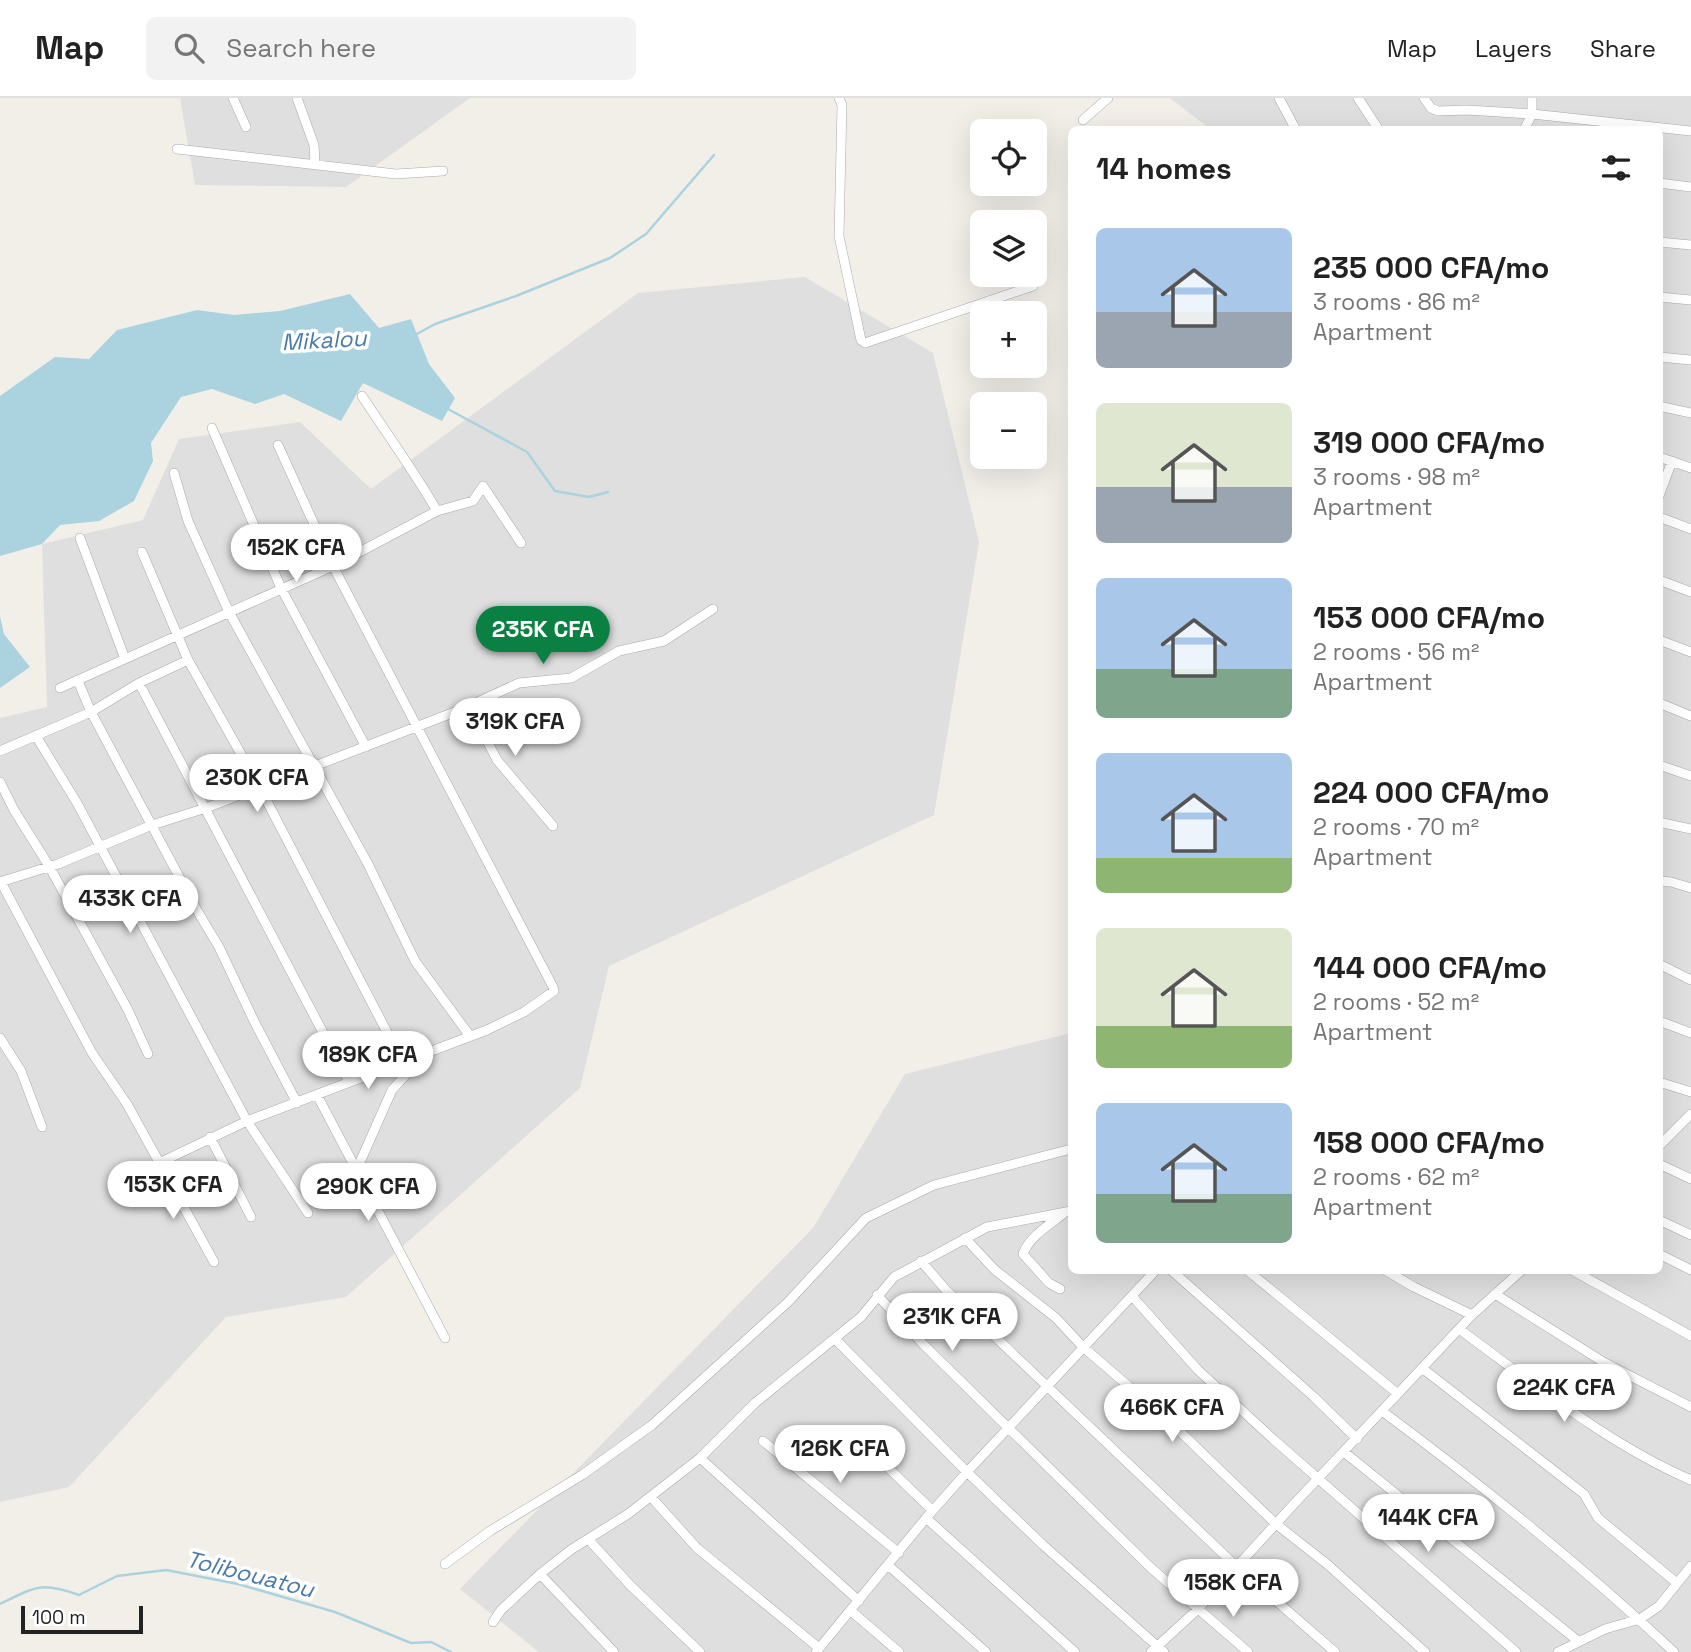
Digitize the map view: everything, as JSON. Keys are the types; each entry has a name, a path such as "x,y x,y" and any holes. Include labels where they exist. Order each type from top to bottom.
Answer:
{"street":[{"path":"233,98 247,127"},
{"path":"297,98 314,145 315,164"},
{"path":"839,98 842,105 839,236 861,340 865,342 1030,287"},
{"path":"1083,120 1108,98"},
{"path":"1279,98 1294,126"},
{"path":"1359,98 1376,126"},
{"path":"1424,98 1431,108 1438,111 1532,114 1644,126"},
{"path":"1526,126 1532,114 1532,98"},
{"path":"1663,128 1691,131"},
{"path":"177,149 396,174 443,171"},
{"path":"1663,184 1691,187"},
{"path":"1663,242 1691,245"},
{"path":"1663,298 1691,300"},
{"path":"1663,357 1691,360"},
{"path":"362,396 437,511"},
{"path":"1663,407 1691,413"},
{"path":"212,428 281,588 366,747"},
{"path":"159,1163 247,1121 470,1036 524,1012 552,995 554,987 333,566 278,445"},
{"path":"1663,458 1691,468"},
{"path":"1663,485 1672,461"},
{"path":"174,473 188,521 229,612 368,864 415,961 470,1036"},
{"path":"60,688 333,566 437,511 474,501 483,486 521,543"},
{"path":"1663,518 1691,529"},
{"path":"80,538 125,659"},
{"path":"142,552 188,660 260,786 402,1061"},
{"path":"1663,582 1691,592"},
{"path":"214,1262 119,1090 104,1073 86,1042 1,882 366,747 460,710 519,683 571,678 619,651 664,641 713,609"},
{"path":"1663,642 1691,652"},
{"path":"0,751 91,712 139,683 188,660"},
{"path":"78,681 91,712 219,947 297,1103"},
{"path":"139,683 349,1082"},
{"path":"1663,705 1691,716"},
{"path":"460,710 482,731 497,760 553,826"},
{"path":"36,736 100,846 247,1121 308,1213"},
{"path":"1663,766 1691,776"},
{"path":"0,782 128,1010 148,1054"},
{"path":"1663,823 1691,829"},
{"path":"1663,881 1691,888"},
{"path":"1663,966 1691,980"},
{"path":"1663,1022 1691,1033"},
{"path":"0,1038 21,1071 42,1128"},
{"path":"356,1169 392,1090 412,1068 414,1057"},
{"path":"1663,1083 1691,1092"},
{"path":"317,1095 445,1338"},
{"path":"1663,1142 1691,1114"},
{"path":"210,1137 251,1217"},
{"path":"444,1563 490,1531 582,1475 652,1426 788,1302 866,1219 934,1185 1068,1150"},
{"path":"1663,1166 1691,1179"},
{"path":"493,1622 501,1610 540,1574 572,1549 651,1497 700,1458 755,1403 861,1317 894,1277 995,1224 1068,1212"},
{"path":"1060,1289 1049,1283 1023,1254 1027,1245 1038,1234 1068,1212"},
{"path":"1663,1222 1691,1236"},
{"path":"965,1238 995,1270 1056,1318 1083,1347 1168,1420 1276,1524 1327,1564 1425,1652"},
{"path":"1663,1256 1691,1270"},
{"path":"921,1261 946,1290 1046,1387 1237,1567 1335,1652"},
{"path":"651,1497 697,1548 818,1650 929,1514 1152,1274"},
{"path":"1176,1274 1314,1397 1357,1439"},
{"path":"1252,1274 1398,1394"},
{"path":"1392,1274 1472,1315"},
{"path":"835,1339 967,1472 1158,1650 1472,1315 1518,1274"},
{"path":"1579,1274 1691,1336"},
{"path":"1495,1294 1605,1363 1691,1407"},
{"path":"877,1295 908,1330 1151,1568 1248,1652"},
{"path":"1132,1296 1198,1370 1516,1652"},
{"path":"1459,1329 1574,1413 1654,1464 1691,1480"},
{"path":"1422,1368 1584,1494 1598,1518 1677,1583"},
{"path":"1382,1411 1458,1468 1640,1619 1674,1652"},
{"path":"849,1430 929,1514 1075,1652"},
{"path":"763,1441 899,1553"},
{"path":"1344,1452 1578,1641"},
{"path":"700,1458 859,1601"},
{"path":"589,1540 629,1585 700,1652"},
{"path":"889,1566 986,1652"},
{"path":"1558,1652 1605,1629 1640,1619 1659,1606 1691,1566"},
{"path":"540,1574 614,1652"},
{"path":"851,1611 900,1652"}],"shaded area":[{"path":"180,98 470,98 346,187 195,185"},
{"path":"1170,98 1691,98 1691,1652 539,1652 460,1589 813,1228 905,1074 1068,1034 1068,1274 1663,1274 1663,126 1206,126"},
{"path":"805,277 933,353 979,542 934,815 609,966 580,1088 346,1297 226,1317 69,1487 0,1502 0,718 47,707 42,544 143,520 179,439 300,422 371,489 638,293"}],"water":[{"path":"350,294 379,328 411,319 429,364 455,398 442,421 363,383 341,421 284,394 255,404 212,389 181,397 151,443 153,461 134,501 99,521 60,525 42,544 0,556 0,396 55,357 89,359 117,330 197,310 234,315 280,311"},
{"path":"0,616 4,634 30,667 0,688"}],"waterway":[{"name":"Mikalou","path":"415,335 435,324 516,296 610,258 646,234 714,155"},
{"path":"448,409 527,452 555,491 589,497 608,492"},
{"name":"Tolibouatou","path":"0,1604 38,1588 56,1588 79,1595 117,1576 166,1570 238,1584 335,1612 411,1643 431,1642 451,1652"}]}
